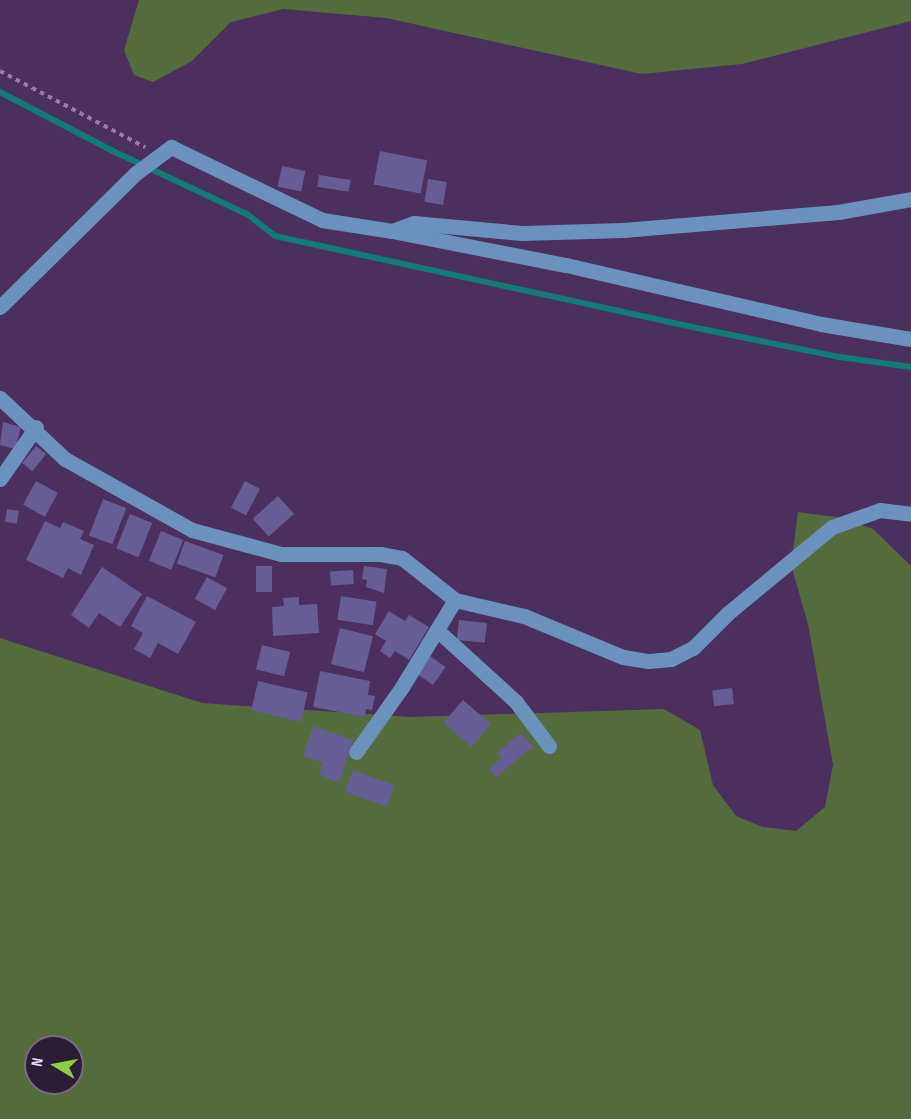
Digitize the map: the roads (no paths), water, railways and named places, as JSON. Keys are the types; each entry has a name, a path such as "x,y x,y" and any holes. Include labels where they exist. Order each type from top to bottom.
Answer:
{"street":[{"path":"0,307 136,173 171,147 186,151 275,201 322,220 392,231 566,265 821,324 911,339"},
{"path":"392,231 414,223 522,233 623,230 838,212 911,199"},
{"path":"0,398 36,427 65,459 192,530 281,554 380,554 402,558 455,600 524,616 623,657 671,659 693,648 728,613 832,527 880,510 911,514"},
{"path":"0,479 36,427"},
{"path":"357,752 455,600"},
{"path":"437,630 516,702 549,746"}],"waterway":[{"path":"0,92 115,152 247,214 275,236 697,328 840,357 911,367"}]}
